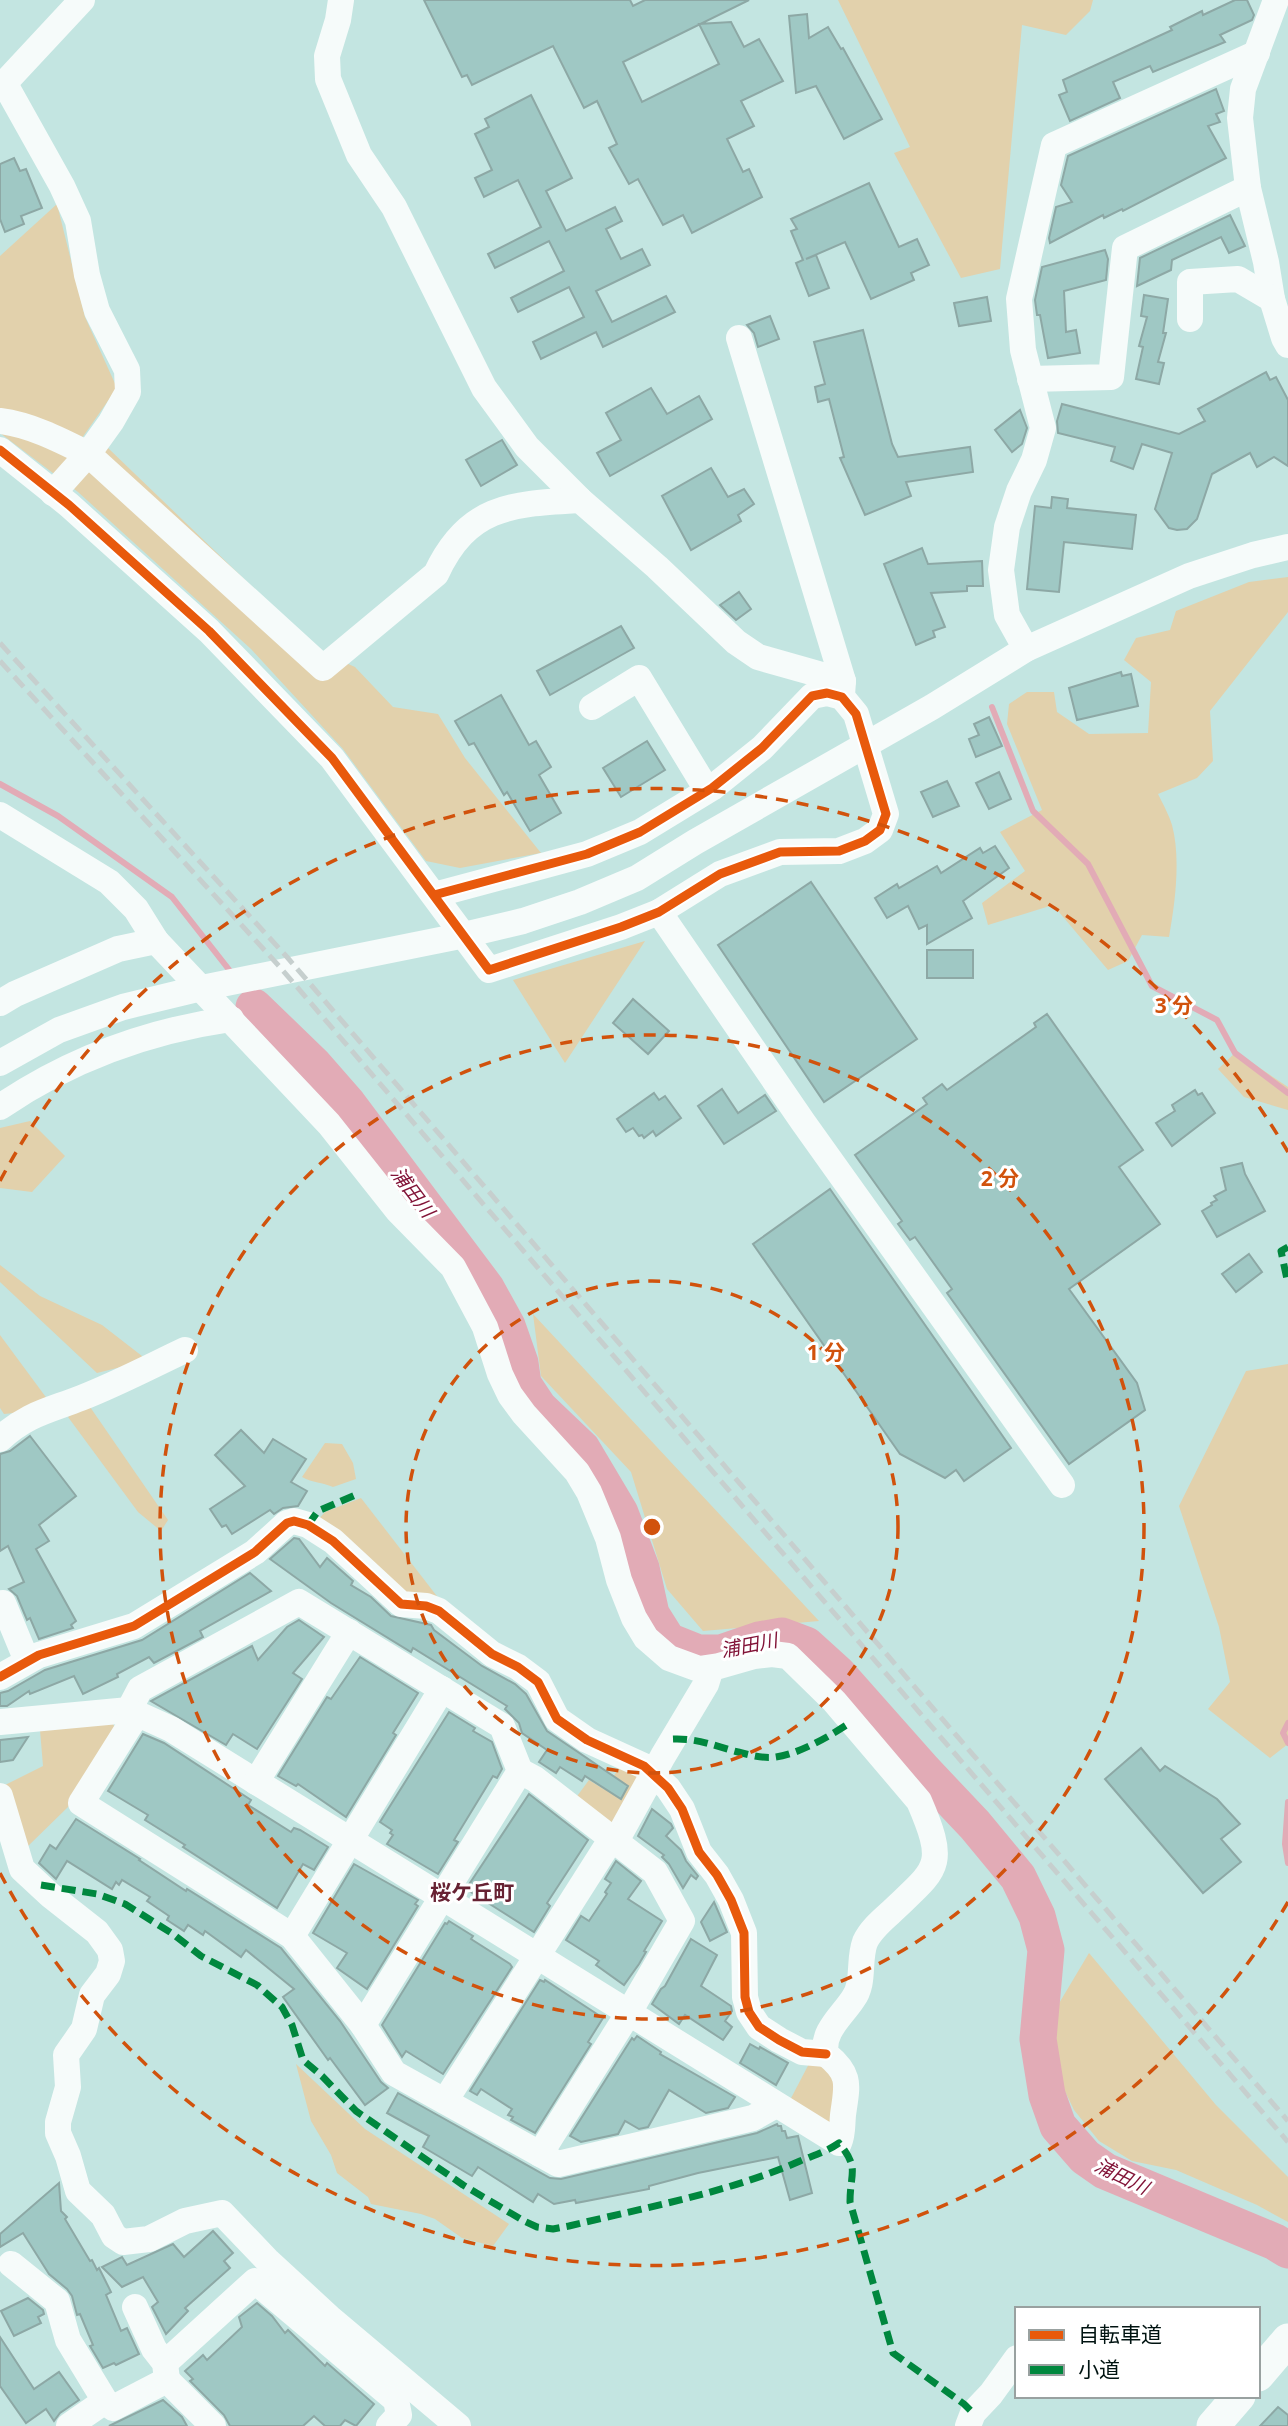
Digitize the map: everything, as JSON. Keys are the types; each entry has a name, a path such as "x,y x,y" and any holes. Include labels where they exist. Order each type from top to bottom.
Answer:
{"main road":[{"path":"1260,2373 1288,2340"},
{"path":"1213,2426 1237,2398"}],"street":[{"path":"53,492 88,454 111,422 128,392 127,370 97,311 87,275 78,221 62,186 2,86 82,0"},
{"path":"341,0 327,56 328,79 359,155 394,207 484,388 527,447 580,500 657,567 736,642 758,657 842,689"},
{"path":"1276,0 1243,89 1240,118 1248,188 1272,299 1288,345"},
{"path":"1026,649 1007,615 1001,570 1007,527 1019,491 1034,460 1043,428 1023,350 1019,299 1054,145 1257,53"},
{"path":"1030,379 1111,377 1125,248 1248,188"},
{"path":"1190,319 1190,282 1238,279 1272,299"},
{"path":"0,450 53,492 209,631 332,758 489,970 599,935 659,912 720,874 780,852 839,850 865,841 880,830 886,814 856,714 842,689 738,338"},
{"path":"0,421 17,423 57,438 88,454 323,668 436,574 460,534 488,513 535,503 580,500"},
{"path":"0,1063 59,1030 123,1007 197,989 460,936 523,921 580,902 637,878 695,842 866,746 1026,649 1189,576 1288,547"},
{"path":"592,707 639,678 708,790"},
{"path":"434,895 587,854 640,832 708,790 762,748 812,696 842,689"},
{"path":"4,823 109,882 136,909 156,941 329,1124 398,1211 453,1267 485,1327 500,1374 510,1395 577,1472 594,1500 619,1580 634,1618 646,1638 669,1658 699,1669 754,1656 789,1656 834,1701 919,1801 927,1820 936,1860 932,1872 921,1886 875,1928 865,1942 860,1986 824,2040 825,2054"},
{"path":"659,912 803,1122 1062,1485"},
{"path":"0,1003 118,949 156,941"},
{"path":"0,1107 29,1087 119,1046 197,1024 231,1019"},
{"path":"0,1439 18,1422 80,1398 185,1350"},
{"path":"0,1677 40,1655 134,1626 255,1552 286,1523 293,1521 308,1525 333,1541 401,1604 426,1606 439,1611 492,1654 518,1667 538,1682 556,1719 587,1740 644,1766 668,1788 682,1809 699,1852 722,1884 744,1933 745,1997 749,2012 759,2027 802,2052 825,2054 840,2065 846,2076 848,2091 843,2115 843,2136 839,2143 775,2105 171,1729 133,1712 0,1722"},
{"path":"3,1602 27,1661"},
{"path":"540,2154 628,2014 682,1921 655,1872 535,1779 520,1771 502,1726 299,1602 140,1689 133,1712 81,1803 292,1936 363,2025 394,2073 558,2164 753,2118 775,2105"},
{"path":"256,1782 349,1632"},
{"path":"445,2101 654,1775 706,1684 711,1668"},
{"path":"292,1936 443,1689"},
{"path":"363,2025 520,1771"},
{"path":"0,1796 22,1869 97,1932 110,1950 113,1961 108,1974 92,1995 84,2029 66,2055 67,2099 58,2122 58,2133 78,2191 103,2215 114,2236 122,2242 149,2239 185,2221 222,2213 267,2260 331,2319 458,2426"},
{"path":"11,2264 57,2301 68,2340 113,2412"},
{"path":"69,2426 113,2412 166,2371 255,2281 396,2400 399,2415 389,2426"},
{"path":"135,2307 166,2371 214,2426"},
{"path":"968,2426 972,2413 991,2394 1015,2361"}],"shaded area":[{"path":"838,0 1093,0 1090,11 1066,35 1022,25 1000,269 961,278 894,153 910,147"},
{"path":"57,204 85,317 117,388 82,438 108,448 319,651 355,667 393,707 438,714 465,758 541,853 460,868 426,861 343,749 251,649 78,492 0,433 0,256"},
{"path":"1288,577 1288,612 1210,711 1213,761 1197,778 1158,794 1168,813 1175,838 1177,866 1169,937 1142,935 1128,961 1108,970 1053,905 988,925 982,903 1025,871 1000,832 1042,810 1007,724 1009,704 1027,692 1054,692 1057,712 1089,734 1148,733 1151,682 1124,660 1136,638 1170,630 1176,611 1249,582"},
{"path":"645,941 565,1063 513,980"},
{"path":"1236,1052 1288,1087 1288,1110 1244,1097 1218,1069"},
{"path":"30,1121 65,1156 32,1192 0,1188 0,1128"},
{"path":"0,1265 40,1296 102,1325 142,1356 141,1362 97,1373 0,1282"},
{"path":"533,1314 819,1621 703,1631 667,1589 631,1472 541,1376"},
{"path":"0,1335 48,1400 24,1412 4,1414 0,1408"},
{"path":"1288,1364 1288,1744 1270,1758 1208,1709 1230,1682 1219,1627 1179,1506 1246,1371"},
{"path":"88,1404 168,1520 161,1531 138,1512 68,1417"},
{"path":"325,1443 342,1444 353,1463 356,1479 333,1487 302,1477"},
{"path":"361,1498 443,1604 416,1600 315,1523 325,1512"},
{"path":"112,1721 117,1734 68,1807 25,1849 5,1785 43,1766 40,1730"},
{"path":"624,1760 648,1776 616,1831 575,1799 589,1780 605,1790"},
{"path":"1089,1953 1216,2105 1288,2177 1288,2222 1257,2205 1176,2170 1132,2161 1099,2141 1074,2110 1060,2081 1051,2049 1058,2005"},
{"path":"812,2058 839,2073 833,2127 789,2102"},
{"path":"296,2064 365,2129 509,2224 493,2246 462,2238 435,2219 421,2214 371,2204 368,2197 337,2173 331,2155 311,2121"}],"building":[{"path":"424,0 630,0 633,6 645,0 749,0 700,24 731,22 744,47 759,39 783,81 741,101 754,126 727,139 743,172 749,169 762,197 692,233 683,215 663,225 638,179 629,184 609,148 617,144 597,101 584,108 553,46 472,85 467,75 462,77","holes":["699,24 719,64 642,102 623,62"]},
{"path":"1235,0 1247,0 1254,15 1252,20 1220,35 1225,42 1153,72 1150,66 1113,82 1120,98 1070,121 1059,95 1067,92 1063,80 1172,30 1170,27 1202,11 1203,15"},
{"path":"807,14 809,38 828,27 841,49 843,48 882,119 844,139 816,86 796,93 789,16"},
{"path":"1216,89 1224,111 1216,114 1220,122 1208,126 1226,158 1123,211 1122,209 1104,218 1103,215 1050,243 1056,207 1072,202 1061,185 1068,156"},
{"path":"531,95 572,178 546,191 566,231 615,207 622,221 606,229 621,259 642,249 650,265 596,291 612,322 666,296 675,312 603,347 596,332 541,359 533,342 584,317 569,287 518,312 511,298 564,271 549,241 495,268 488,254 541,227 518,180 484,197 475,178 492,170 475,134 489,127 485,119"},
{"path":"14,158 20,171 26,169 42,208 21,216 24,224 5,232 0,219 0,164"},
{"path":"869,183 899,247 917,239 929,265 911,273 914,280 871,299 845,242 806,259 816,255 829,288 809,296 796,263 803,260 791,231 797,229 791,219"},
{"path":"1230,215 1245,246 1229,253 1221,237 1172,260 1171,270 1137,286 1140,258"},
{"path":"1105,250 1108,259 1106,280 1064,291 1066,332 1076,330 1080,353 1048,358 1035,300 1042,267"},
{"path":"1144,295 1168,299 1163,333 1166,333 1158,362 1164,363 1159,384 1136,379 1143,347 1139,346 1147,317 1141,316"},
{"path":"987,297 991,321 959,326 954,303"},
{"path":"770,316 779,339 758,347 754,333 747,325"},
{"path":"863,330 892,444 898,457 970,447 973,472 906,482 911,496 865,515 840,458 844,457 829,399 818,402 815,387 825,384 814,342"},
{"path":"1266,372 1270,380 1276,377 1288,400 1288,466 1274,457 1257,467 1250,453 1212,474 1197,519 1187,529 1169,528 1155,509 1172,453 1142,444 1133,469 1111,461 1115,447 1058,433 1057,421 1062,404 1179,434 1205,421 1198,409"},
{"path":"651,388 667,414 699,396 712,419 610,476 597,453 621,440 606,413"},
{"path":"1020,410 1027,428 1022,444 1012,452 995,430"},
{"path":"502,440 517,465 481,486 466,460"},
{"path":"711,468 728,497 744,489 754,504 738,515 741,521 691,550 662,496"},
{"path":"1052,497 1068,499 1067,508 1136,515 1132,549 1064,542 1059,592 1027,589 1035,506 1051,508"},
{"path":"922,548 928,564 982,561 983,586 967,586 967,591 931,593 945,627 933,631 935,637 916,645 884,564"},
{"path":"739,592 751,609 736,620 720,605"},
{"path":"621,626 634,648 550,695 537,671"},
{"path":"1121,672 1122,676 1131,674 1138,706 1077,720 1069,688"},
{"path":"501,695 529,745 536,741 551,767 539,775 561,813 530,831 507,792 504,795 474,743 469,745 455,721"},
{"path":"989,717 1002,746 976,757 969,739 979,735 974,724"},
{"path":"647,741 665,770 621,797 603,768"},
{"path":"999,772 1011,799 989,809 976,783"},
{"path":"947,781 959,806 933,817 921,792"},
{"path":"995,846 1009,868 963,901 972,918 927,944 927,925 919,929 908,906 887,918 875,898 897,884 899,888 937,866 941,873 980,848 983,853"},
{"path":"811,882 917,1039 824,1102 718,945"},
{"path":"927,950 973,950 973,978 927,978"},
{"path":"633,999 669,1031 648,1054 613,1023"},
{"path":"1047,1014 1143,1150 1119,1167 1160,1224 1069,1289 1137,1383 1145,1410 1069,1464 947,1293 952,1289 915,1237 910,1240 898,1224 902,1221 855,1155 927,1104 923,1098 942,1084 947,1090 1036,1027 1034,1023"},
{"path":"722,1089 738,1113 765,1095 776,1111 724,1144 698,1106"},
{"path":"1195,1090 1198,1095 1202,1093 1215,1113 1172,1146 1156,1123 1175,1111 1172,1105"},
{"path":"654,1093 659,1100 665,1096 681,1118 656,1136 653,1131 644,1138 633,1128 626,1132 617,1119"},
{"path":"1242,1163 1265,1211 1217,1237 1202,1211 1217,1200 1214,1196 1226,1190 1221,1168"},
{"path":"830,1189 1011,1448 964,1481 956,1470 945,1478 900,1454 753,1244"},
{"path":"1249,1254 1262,1272 1236,1292 1222,1274"},
{"path":"241,1430 264,1453 273,1439 306,1459 291,1482 307,1491 298,1506 283,1508 274,1514 270,1510 232,1534 226,1525 222,1527 210,1509 245,1486 215,1455"},
{"path":"30,1436 76,1496 39,1525 49,1541 36,1549 76,1621 71,1625 73,1628 39,1639 17,1596 9,1589 24,1582 8,1546 0,1551 0,1454 10,1451"},
{"path":"294,1538 299,1539 320,1567 327,1558 353,1581 351,1585 371,1597 391,1616 431,1625 482,1666 515,1684 526,1694 547,1731 628,1786 621,1799 585,1776 582,1781 560,1767 556,1773 539,1762 547,1750 522,1733 519,1723 505,1709 507,1706 413,1648 411,1652 331,1603 270,1559"},
{"path":"250,1573 271,1591 200,1631 203,1637 154,1663 149,1657 117,1674 118,1677 83,1694 74,1676 30,1694 29,1691 7,1706 0,1706 0,1693 45,1670 142,1640"},
{"path":"299,1620 324,1637 293,1673 302,1679 257,1749 233,1734 226,1745 151,1701 252,1646 258,1660 287,1627"},
{"path":"360,1657 418,1693 346,1817 298,1784 296,1786 278,1776 327,1697 331,1699"},
{"path":"449,1712 492,1742 502,1769 497,1778 493,1776 454,1840 458,1842 438,1874 387,1844 393,1835 390,1833 392,1830 380,1822"},
{"path":"143,1734 164,1743 251,1800 248,1805 291,1832 294,1828 300,1830 328,1847 314,1870 303,1864 277,1908 183,1847 185,1845 145,1820 148,1815 108,1791"},
{"path":"28,1737 13,1760 0,1762 0,1740"},
{"path":"1141,1748 1160,1771 1165,1766 1217,1799 1240,1824 1221,1839 1241,1862 1203,1893 1105,1779"},
{"path":"529,1794 588,1840 547,1903 550,1906 534,1932 466,1889"},
{"path":"652,1809 671,1824 673,1828 666,1836 681,1850 698,1876 696,1879 691,1875 683,1888 662,1857 664,1855 638,1836"},
{"path":"76,1819 186,1891 187,1889 281,1948 340,2021 381,2082 388,2088 365,2105 330,2058 328,2060 283,1997 294,1989 246,1950 241,1957 205,1931 203,1935 188,1925 184,1931 167,1920 169,1916 147,1901 150,1897 122,1880 119,1885 116,1882 112,1889 67,1861 56,1879 39,1863 50,1845 56,1849"},
{"path":"616,1861 641,1881 628,1899 662,1921 639,1964 624,1985 596,1965 599,1961 566,1940 581,1916 589,1921 607,1894 605,1892 611,1883 605,1879"},
{"path":"354,1864 418,1900 415,1904 418,1906 367,1989 337,1968 347,1953 313,1933"},
{"path":"714,1902 727,1932 710,1941 701,1922"},
{"path":"449,1921 512,1967 443,2074 406,2051 402,2057 382,2025 445,1923"},
{"path":"691,1939 717,1955 701,1986 731,2006 732,2011 725,2021 732,2027 723,2040 685,2015 679,2024 652,2004"},
{"path":"540,1980 545,1980 603,2018 588,2042 591,2044 535,2133 511,2120 513,2117 508,2115 512,2109 481,2089 477,2095 470,2091"},
{"path":"637,2036 661,2052 660,2054 735,2097 728,2108 706,2113 669,2090 648,2127 639,2129 625,2121 618,2134 581,2142 570,2136 632,2038 634,2040"},
{"path":"750,2044 788,2063 776,2085 740,2063"},
{"path":"398,2093 550,2178 561,2179 757,2133 777,2124 785,2131 787,2138 798,2136 812,2193 790,2200 778,2157 698,2173 649,2186 649,2189 576,2203 575,2200 554,2204 538,2194 533,2202 478,2167 472,2176 423,2147 429,2136 387,2113"},
{"path":"59,2183 61,2211 67,2217 65,2219 90,2261 92,2260 97,2270 99,2268 111,2292 106,2295 121,2331 127,2328 139,2354 116,2365 114,2363 103,2368 90,2346 93,2345 80,2314 77,2315 72,2296 49,2274 23,2233 0,2247 0,2234"},
{"path":"213,2231 233,2253 224,2261 230,2268 185,2308 188,2311 166,2334 152,2307 158,2302 143,2277 122,2287 102,2267 122,2257 127,2265 173,2244 184,2257"},
{"path":"28,2298 43,2310 44,2314 38,2317 41,2323 14,2336 1,2311"},
{"path":"257,2303 285,2333 288,2330 325,2366 327,2363 374,2404 356,2426 345,2420 340,2426 325,2426 314,2416 303,2426 230,2426 224,2415 190,2381 193,2379 185,2371 203,2355 207,2360 242,2327 239,2317"},
{"path":"0,2337 34,2389 59,2372 79,2400 60,2413 54,2421 46,2409 26,2423 0,2386"},
{"path":"163,2400 182,2417 187,2426 109,2426"},
{"path":"1278,2407 1288,2415 1288,2426 1260,2426"}],"waterway":[{"path":"992,707 1033,811 1088,864 1152,986 1217,1020 1235,1053 1288,1093"},
{"path":"0,784 58,816 172,897 234,976"},
{"path":"242,987 254,1007"},
{"name":"浦田川","path":"254,1007 313,1064 348,1104 486,1288 507,1326 520,1363 523,1384 539,1408 582,1449 620,1513 641,1568 651,1614 668,1641 698,1653 721,1653 759,1640 782,1636 806,1645 838,1674 975,1825 1018,1877 1037,1916 1046,1950 1038,2039 1047,2095 1058,2126 1085,2157 1105,2171 1275,2242 1288,2250"},
{"path":"1288,1723 1283,1733 1288,1743"},
{"path":"1288,1802 1285,1844 1288,1863"}],"railway":[{"path":"0,643 287,957 1288,2121"},
{"path":"0,661 279,966 1288,2142"}],"marked path":[{"path":"1288,1247 1281,1251 1288,1284"},
{"path":"308,1525 318,1511 360,1493"},
{"path":"673,1739 698,1741 752,1755 771,1757 805,1748 851,1722"},
{"path":"41,1885 97,1894 125,1904 173,1934 201,1956 257,1985 282,2007 292,2025 303,2060 356,2111 463,2185 537,2227 553,2229 569,2226 715,2191 772,2172 839,2143 852,2165 850,2202 893,2353 973,2413"}],"cycle path":[{"path":"0,450 69,505 209,631 332,758 489,970 659,912 720,874 780,852 839,851 865,841 880,830 886,814 856,714 842,697 827,693 812,696 762,748 712,788 640,832 587,854 434,895"},
{"path":"0,1677 39,1655 134,1626 255,1552 287,1523 294,1521 308,1525 333,1541 401,1604 426,1606 439,1611 492,1654 518,1667 538,1682 557,1719 587,1740 644,1766 668,1788 682,1809 699,1852 717,1875 731,1900 744,1933 745,1997 749,2012 759,2027 779,2040 802,2052 826,2054"}],"district":[{"name":"桜ケ丘町","path":"472,1893"}]}
